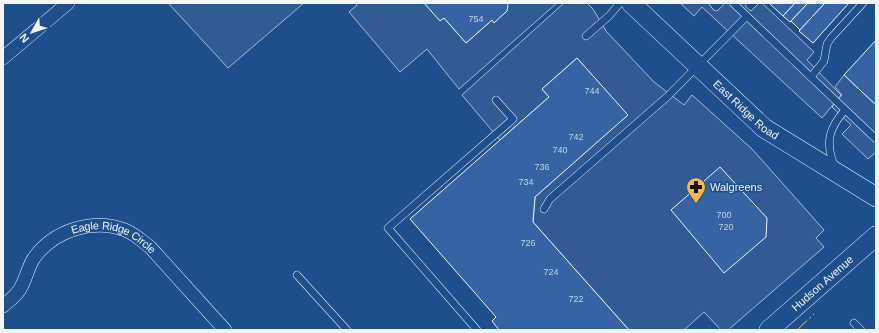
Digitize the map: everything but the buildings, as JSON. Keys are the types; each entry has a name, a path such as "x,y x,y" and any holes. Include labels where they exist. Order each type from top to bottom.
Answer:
{"main road":[{"name":"East Ridge Road","path":"631,3 772,135 876,197"},
{"name":"Hudson Avenue","path":"769,330 876,236"}],"street":[{"path":"3,58 68,3"},
{"name":"Eagle Ridge Circle","path":"3,306 21,288 35,257 54,239 65,232 77,228 104,225 126,231 137,236 150,247 225,330"}],"lane":[{"path":"586,36 609,16 620,3"},
{"path":"713,3 716,6 720,3"},
{"path":"733,3 876,139"},
{"path":"811,77 824,61 827,44 831,38 863,3"},
{"path":"544,209 550,199 668,96 747,16"},
{"path":"477,330 388,228 513,120 496,100"},
{"path":"844,178 834,167 829,154 829,140 832,127 845,110"},
{"path":"297,275 346,330"},
{"path":"854,323 861,330"}],"shaded area":[{"path":"168,3 304,3 228,68"},
{"path":"355,3 424,3 444,18 466,43 492,20 494,22 507,11 507,3 557,3 459,89 427,49 400,72 349,12 357,5"},
{"path":"564,3 587,3 593,9 606,31 654,82 684,105 692,95 752,149 824,230 816,238 824,247 728,330 721,330 704,312 684,330 629,330 533,222 535,197 627,115 577,58 542,89 549,97 500,140 462,95"},
{"path":"680,3 747,3 745,6 751,11 759,3 762,3 814,52 807,60 841,95 822,118 702,7 694,16"},
{"path":"844,75 876,105 876,152 868,159 842,134 851,125 832,107 842,95 835,87"}],"power":[{"path":"797,330 814,314"}],"place":[{"name":"Walgreens","path":"696,204"}]}
